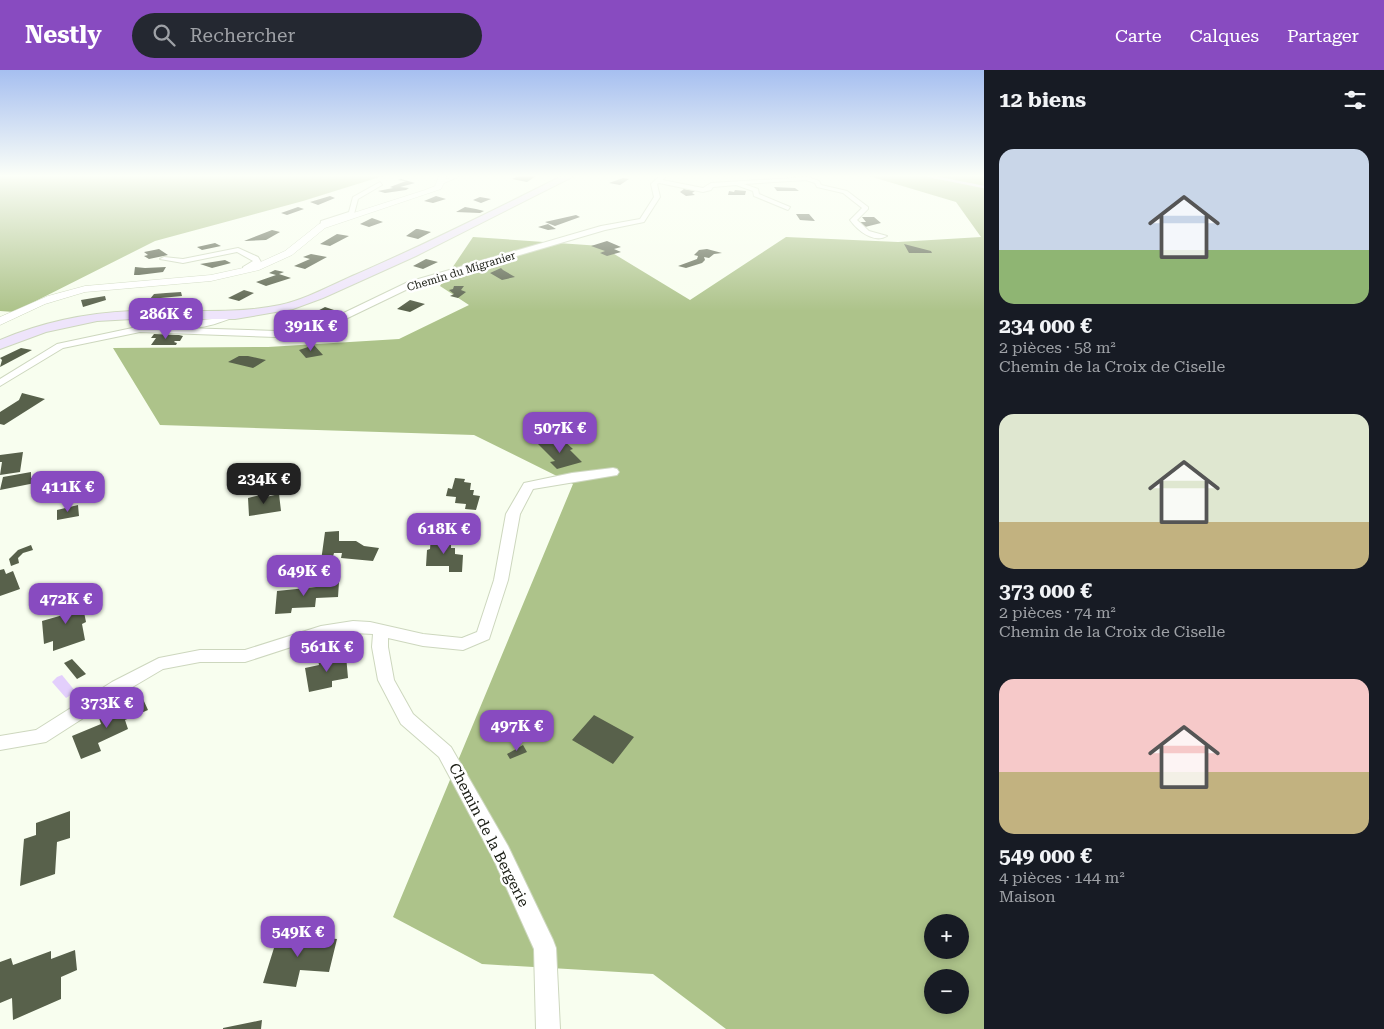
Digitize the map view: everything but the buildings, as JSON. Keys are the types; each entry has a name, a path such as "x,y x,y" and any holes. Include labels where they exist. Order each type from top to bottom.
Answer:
{"main road":[{"path":"0,345 51,325 85,319 114,316 226,316 281,309 324,292 482,221"}],"street":[{"path":"322,226 323,222 327,221"},
{"path":"0,322 49,299 79,290 107,286 194,281 247,270 295,249 314,229 339,221"},
{"name":"Chemin du Migranier","path":"140,329 276,334 328,324 411,284 604,228 642,221"},
{"path":"854,221 856,225 872,235 883,236"},
{"path":"164,259 182,261 238,250 256,259 257,262 246,267 247,270"},
{"path":"0,383 60,346 140,329 149,324 160,322 203,324 226,316"},
{"path":"0,743 40,737 118,687 159,664 200,656 245,656 321,632 353,627 370,628 380,632 463,644 484,635 501,580 513,514 528,486 572,476 613,472"},
{"name":"Chemin de la Bergerie","path":"380,632 380,647 386,680 407,719 445,752 501,853 545,948 548,1029"}],"green space":[{"path":"0,221 230,221 155,241 14,312 0,311"},
{"path":"969,221 984,221 984,1029 726,1029 653,974 482,964 393,917 573,484 474,435 160,425 113,348 268,347 399,339 469,305 440,286 473,237 601,246 690,300 786,237 898,242 981,237"}],"shaded area":[{"path":"62,675 76,692 66,698 52,682"}]}
